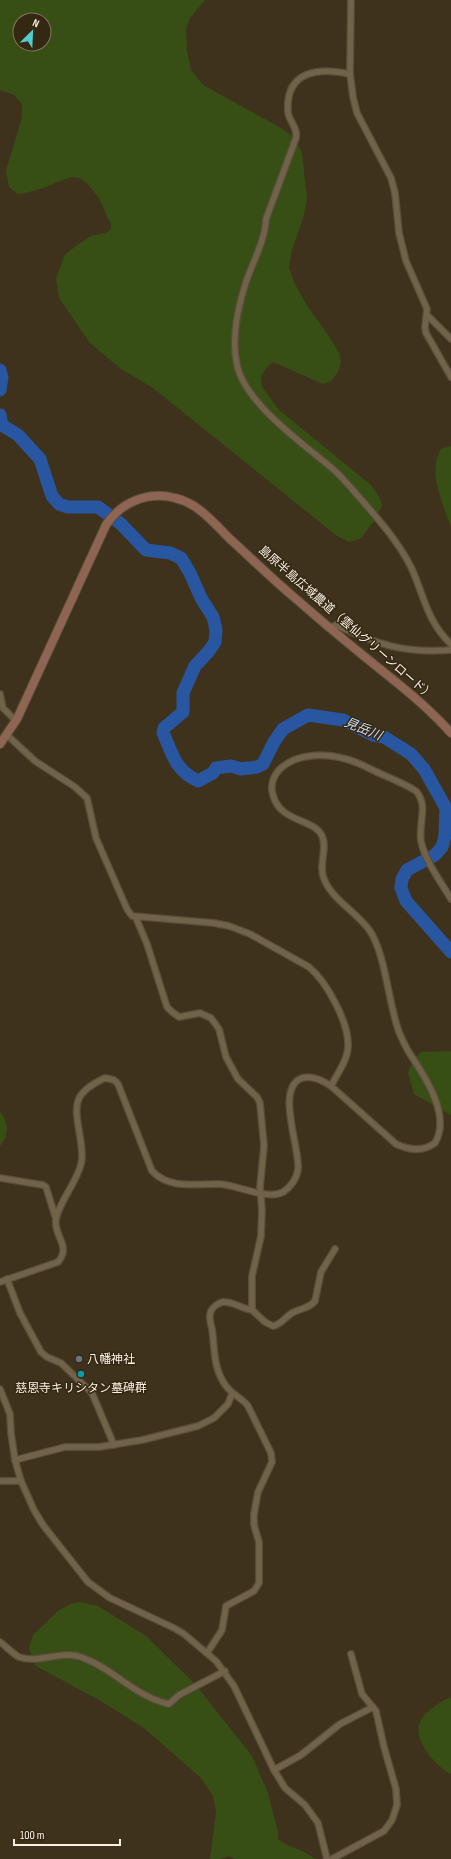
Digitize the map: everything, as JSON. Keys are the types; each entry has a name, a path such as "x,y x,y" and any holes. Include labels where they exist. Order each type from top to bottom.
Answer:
{"street":[{"path":"351,0 350,74 357,113 391,178 395,193 399,233 406,261 427,309 425,328 426,333 451,377"},
{"path":"350,74 335,71 305,74 293,85 290,92 288,112 297,132 296,138 266,219 265,231 246,283 235,338 237,367 243,382 266,411 336,472 398,543 412,570 424,604 435,625 451,644"},
{"path":"427,315 451,339"},
{"name":"島原半島広域農道（雲仙グリーンロード）","path":"0,744 16,721 104,528 116,512 134,500 146,497 165,496 185,501 205,515 282,588 411,694 451,733"},
{"path":"329,628 332,625 336,625 387,647 451,650"},
{"path":"0,694 3,708 16,721"},
{"path":"7,735 35,761 75,787 87,798 96,838 126,909 132,916 136,918 214,922 229,926 250,934 309,967 316,973 332,995 347,1034 348,1046 346,1057 331,1086"},
{"path":"441,1096 410,1054 399,1033 391,1010 376,944 370,932 362,920 329,889 323,878 321,869 324,838 320,831 311,825 297,821 287,815 273,798 273,782 277,772 285,764 297,759 315,756 333,756 348,759 410,787 420,796 423,804 421,842 430,863 451,899"},
{"path":"136,918 147,944 167,1007 179,1016 200,1014 211,1018 219,1029 226,1057 234,1072 260,1103 264,1146 260,1187 262,1193 261,1236 252,1276 252,1310"},
{"path":"56,1219 81,1164 82,1155 76,1108 79,1097 82,1093 105,1078 114,1080 118,1084 152,1171 159,1178 178,1184 226,1184 262,1193 281,1193 292,1183 298,1171 298,1159 289,1103 290,1088 294,1083 304,1078 319,1079 331,1086 396,1144 406,1148 415,1150 435,1144 445,1131"},
{"path":"0,1178 46,1186 56,1219 56,1227 64,1248 62,1258 58,1262 0,1282"},
{"path":"207,1653 222,1630 226,1606 254,1591 260,1583 259,1542 254,1524 254,1514 258,1492 272,1462 271,1453 248,1406 243,1399 232,1394 224,1384 217,1370 214,1358 210,1312 217,1304 229,1302 252,1310 265,1322 273,1326 279,1324 291,1313 312,1304 315,1300 323,1266 335,1249"},
{"path":"7,1280 20,1313 41,1352 47,1357 61,1363 92,1393 114,1445"},
{"path":"0,1389 10,1414 15,1460 21,1481 40,1520 88,1582 110,1598 174,1628 207,1653 225,1671 243,1702 274,1770 285,1788 312,1813 318,1822 327,1859"},
{"path":"15,1460 65,1447 99,1447 114,1445 173,1433 198,1426 214,1418 228,1404 232,1394"},
{"path":"0,1481 21,1481"},
{"path":"0,1642 19,1656 28,1658 69,1655 79,1656 102,1666 155,1701 169,1704 179,1695 225,1671"},
{"path":"332,1859 384,1831 395,1813 397,1806 396,1789 376,1711 362,1694 351,1654"},
{"path":"274,1770 301,1755 340,1724 372,1707"}],"green space":[{"path":"0,0 205,0 190,18 186,29 187,51 191,70 203,85 281,128 295,138 302,153 307,199 303,219 292,249 289,268 295,284 306,304 339,353 341,362 338,372 331,381 323,384 273,362 261,376 262,387 279,410 371,485 380,498 382,505 375,520 361,538 350,542 337,536 153,388 121,369 90,343 59,298 56,278 65,255 91,236 106,233 111,229 111,223 97,196 80,178 75,177 64,179 40,189 21,194 16,193 9,187 6,171 22,117 22,104 14,95 0,90"},
{"path":"451,446 451,527 438,488 436,467 437,458 441,449"},
{"path":"451,1051 451,1115 414,1094 408,1072 414,1059 421,1052"},
{"path":"0,1111 5,1120 7,1133 0,1146"},
{"path":"80,1602 98,1606 146,1636 195,1684 252,1756 268,1793 278,1832 278,1839 315,1859 235,1859 229,1856 220,1859 210,1859 216,1812 213,1796 201,1778 144,1728 99,1700 36,1666 29,1649 33,1635 58,1611 70,1604"},
{"path":"451,1698 451,1774 432,1759 422,1744 418,1729 421,1719 426,1713 446,1699"}],"waterway":[{"name":"見岳川","path":"0,370 2,378 0,390"},
{"name":"見岳川","path":"0,415 2,425 18,435 40,459 52,496 59,504 68,507 98,507 121,524 146,550 170,553 181,558 190,573 201,598 213,617 216,630 215,642 195,666 183,693 183,712 164,728 163,733 172,755 179,767 184,772 198,781 213,773 216,768 231,766 241,769 257,767 263,764 274,742 283,729 308,715 343,720 373,735 384,737 411,754 424,769 446,808 445,836 442,847 435,855 407,870 402,879 401,888 406,901 451,952"}],"place":[{"name":"八幡神社","path":"79,1359"},
{"name":"慈恩寺キリシタン墓碑群","path":"81,1374"}]}
